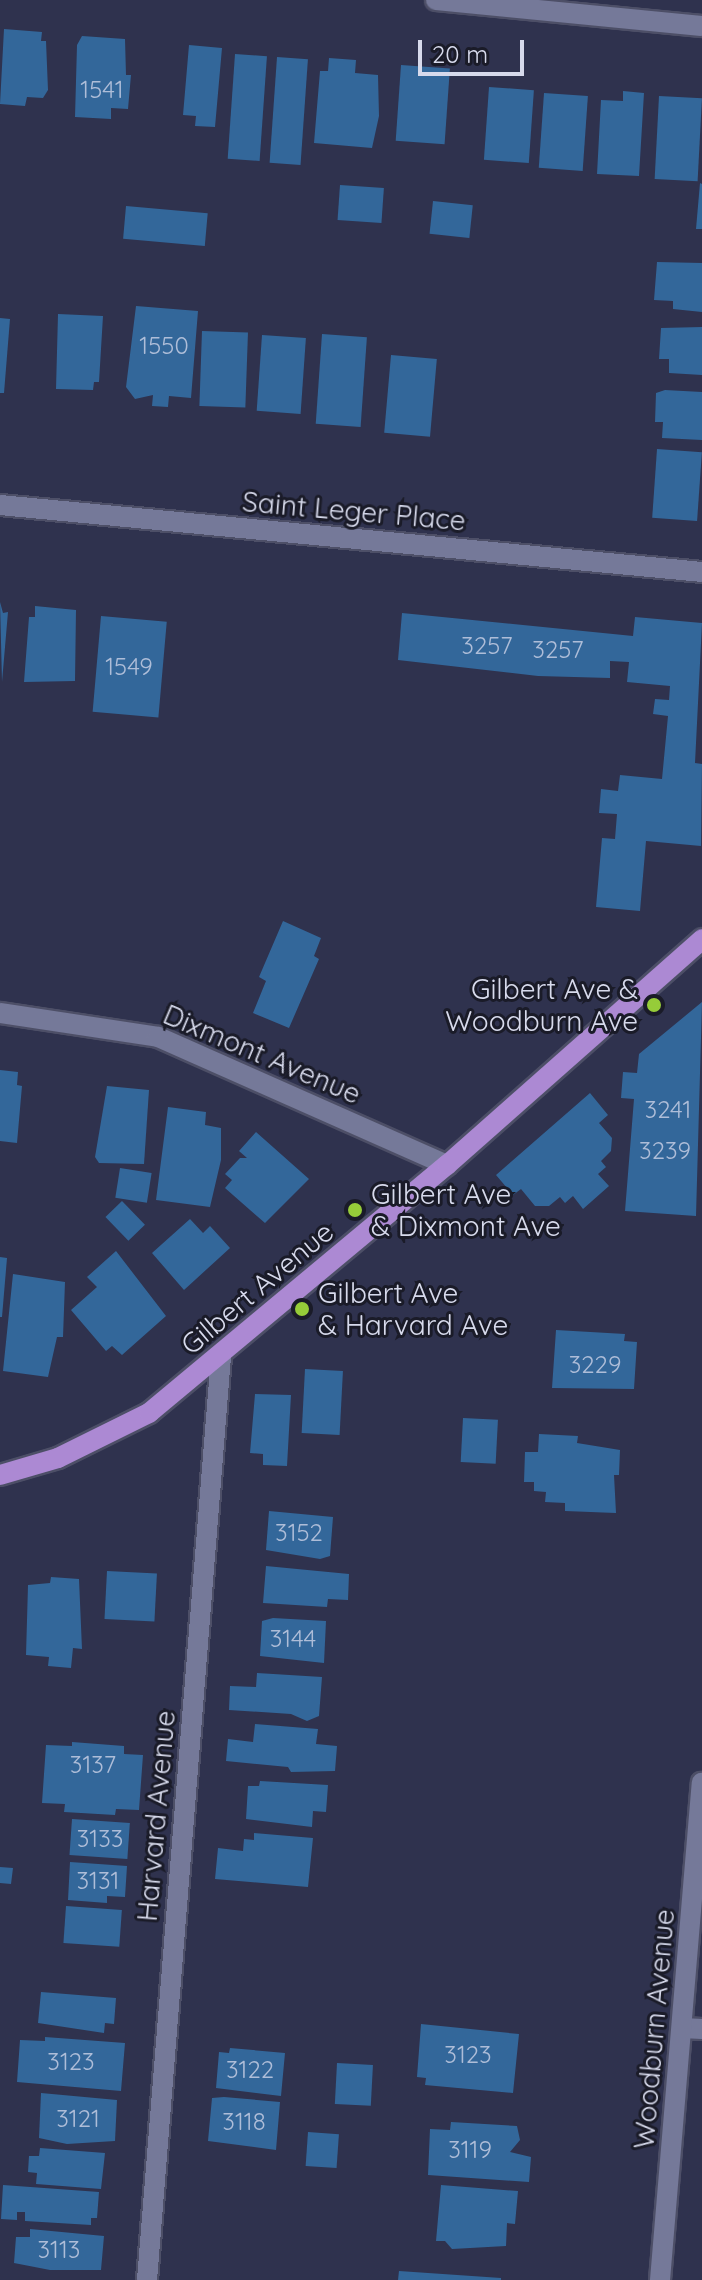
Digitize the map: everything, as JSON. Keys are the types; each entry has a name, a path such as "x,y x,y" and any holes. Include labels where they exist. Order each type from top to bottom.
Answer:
{"main road":[{"name":"Gilbert Avenue","path":"0,1475 58,1458 149,1413 447,1165 702,939"}],"street":[{"path":"436,0 702,26"},
{"name":"Saint Leger Place","path":"0,505 702,572"},
{"name":"Dixmont Avenue","path":"0,1013 158,1037 447,1165"},
{"name":"Harvard Avenue","path":"147,2280 221,1356"},
{"name":"Woodburn Avenue","path":"660,2280 692,2029 702,1783"}],"building":[{"path":"4,29 42,32 41,41 46,41 48,90 43,98 27,97 25,106 0,104"},
{"path":"82,36 125,39 126,75 131,75 128,109 111,108 111,119 75,117 77,45"},
{"path":"189,45 222,48 215,127 195,126 196,116 183,115"},
{"path":"235,54 267,56 260,161 228,159"},
{"path":"277,57 308,59 301,165 270,163"},
{"path":"329,58 356,60 355,73 378,75 379,116 372,148 314,143 320,71 328,71"},
{"path":"401,65 450,68 445,144 396,141"},
{"path":"489,87 534,90 529,163 484,160"},
{"path":"623,91 644,93 639,176 597,174 601,100 623,101"},
{"path":"544,93 588,96 583,171 539,168"},
{"path":"659,96 702,98 698,181 655,179"},
{"path":"700,183 702,229 696,229"},
{"path":"340,185 384,188 381,223 338,220"},
{"path":"433,201 473,205 469,238 430,234"},
{"path":"126,206 208,213 205,246 123,239"},
{"path":"657,262 702,263 702,312 673,309 673,301 654,300"},
{"path":"136,306 198,311 191,398 169,396 168,407 152,406 153,395 135,399 126,387"},
{"path":"58,314 103,316 99,382 94,382 93,390 56,389"},
{"path":"0,318 10,319 4,393 0,393"},
{"path":"702,327 702,375 669,373 669,359 659,359 661,328"},
{"path":"202,331 248,333 245,408 199,406"},
{"path":"322,334 367,337 361,427 316,424"},
{"path":"262,335 306,338 301,414 257,411"},
{"path":"391,355 437,359 430,437 384,433"},
{"path":"665,390 702,392 702,440 662,438 663,422 655,422 656,393"},
{"path":"657,449 702,452 697,521 652,518"},
{"path":"0,602 3,613 8,612 2,682"},
{"path":"35,606 76,610 75,681 24,682 29,617 35,617"},
{"path":"402,613 633,636 635,617 702,623 695,763 702,764 701,846 646,841 640,911 596,907 602,838 615,839 617,814 599,813 601,789 618,791 620,775 662,779 668,716 653,714 655,699 669,700 670,686 627,682 629,662 610,661 610,678 538,676 398,660"},
{"path":"101,616 167,622 158,717 93,712"},
{"path":"283,921 321,938 314,956 319,959 289,1028 253,1013 266,981 259,977"},
{"path":"702,1002 696,1216 625,1211 634,1099 621,1098 623,1072 637,1073 639,1054"},
{"path":"0,1070 18,1072 17,1085 22,1086 17,1143 0,1141"},
{"path":"107,1086 149,1090 144,1164 99,1163 95,1157"},
{"path":"590,1093 608,1115 599,1123 612,1138 611,1151 601,1161 606,1167 598,1174 609,1186 583,1209 573,1196 565,1203 560,1197 549,1206 535,1206 521,1189 513,1195 496,1175"},
{"path":"168,1107 206,1112 205,1125 221,1128 221,1160 210,1207 156,1200"},
{"path":"256,1132 309,1179 265,1223 225,1188 232,1180 225,1174 240,1158 247,1158 239,1151"},
{"path":"120,1168 152,1173 147,1203 115,1198"},
{"path":"122,1201 145,1225 128,1241 105,1217"},
{"path":"190,1219 203,1233 210,1226 230,1248 184,1290 152,1253"},
{"path":"116,1251 166,1316 122,1355 112,1346 106,1351 71,1310 97,1287 87,1277"},
{"path":"0,1257 7,1258 2,1317 0,1317"},
{"path":"13,1274 65,1282 63,1337 57,1337 48,1377 3,1371"},
{"path":"556,1330 625,1334 624,1341 637,1342 634,1389 552,1388"},
{"path":"305,1369 343,1371 340,1435 302,1433"},
{"path":"255,1394 291,1395 287,1466 263,1465 263,1454 250,1453"},
{"path":"463,1418 498,1420 496,1464 461,1462"},
{"path":"539,1434 578,1436 577,1443 620,1450 619,1475 614,1475 616,1513 565,1511 565,1503 545,1502 546,1492 534,1491 534,1482 524,1482 525,1452 538,1452"},
{"path":"269,1511 333,1517 330,1556 320,1559 266,1550"},
{"path":"266,1566 349,1574 348,1600 328,1599 327,1607 263,1603"},
{"path":"107,1571 157,1574 154,1622 104,1619"},
{"path":"51,1577 79,1579 82,1649 73,1648 71,1668 48,1666 49,1657 26,1655 28,1585 50,1583"},
{"path":"273,1618 326,1621 324,1663 260,1656 262,1621"},
{"path":"257,1673 322,1677 319,1716 307,1721 291,1714 229,1710 230,1686 256,1687"},
{"path":"255,1724 318,1729 316,1744 337,1746 335,1771 291,1772 288,1767 226,1761 228,1739 253,1742"},
{"path":"72,1742 124,1746 124,1754 143,1755 139,1810 116,1809 115,1815 64,1812 65,1804 42,1803 46,1745 72,1746"},
{"path":"260,1781 328,1785 326,1812 313,1811 312,1827 246,1819 248,1786 259,1786"},
{"path":"72,1819 130,1823 127,1859 69,1855"},
{"path":"254,1833 313,1838 308,1887 215,1879 218,1848 243,1851 244,1839 254,1840"},
{"path":"70,1862 127,1866 125,1897 107,1896 107,1903 68,1900"},
{"path":"0,1867 13,1868 11,1884 0,1883"},
{"path":"66,1906 122,1910 119,1947 63,1943"},
{"path":"41,1992 116,1998 114,2024 105,2023 104,2033 38,2023"},
{"path":"421,2024 519,2034 513,2093 425,2085 426,2078 417,2077"},
{"path":"45,2037 125,2043 121,2091 17,2082 20,2040 45,2041"},
{"path":"230,2048 285,2053 281,2096 216,2088 219,2052 229,2053"},
{"path":"337,2063 373,2065 371,2106 335,2104"},
{"path":"41,2093 117,2100 115,2141 67,2144 39,2138"},
{"path":"212,2098 280,2102 276,2150 208,2141"},
{"path":"451,2122 517,2126 520,2140 510,2152 531,2157 529,2182 428,2175 430,2129 450,2130"},
{"path":"308,2132 339,2134 337,2168 306,2166"},
{"path":"40,2148 105,2153 101,2189 36,2184 37,2173 28,2172 29,2156 39,2156"},
{"path":"3,2185 99,2192 97,2218 91,2218 91,2225 25,2221 25,2212 17,2212 17,2220 1,2219"},
{"path":"441,2185 518,2191 515,2224 507,2223 506,2246 452,2249 445,2241 436,2241"},
{"path":"30,2229 104,2236 101,2270 50,2270 14,2263 16,2237 30,2237"},
{"path":"399,2271 501,2278 501,2280 398,2280"}],"place":[{"name":"Gilbert Ave & Woodburn Ave","path":"654,1005"},
{"name":"Gilbert Ave & Dixmont Ave","path":"355,1210"},
{"name":"Gilbert Ave & Harvard Ave","path":"302,1309"}]}
